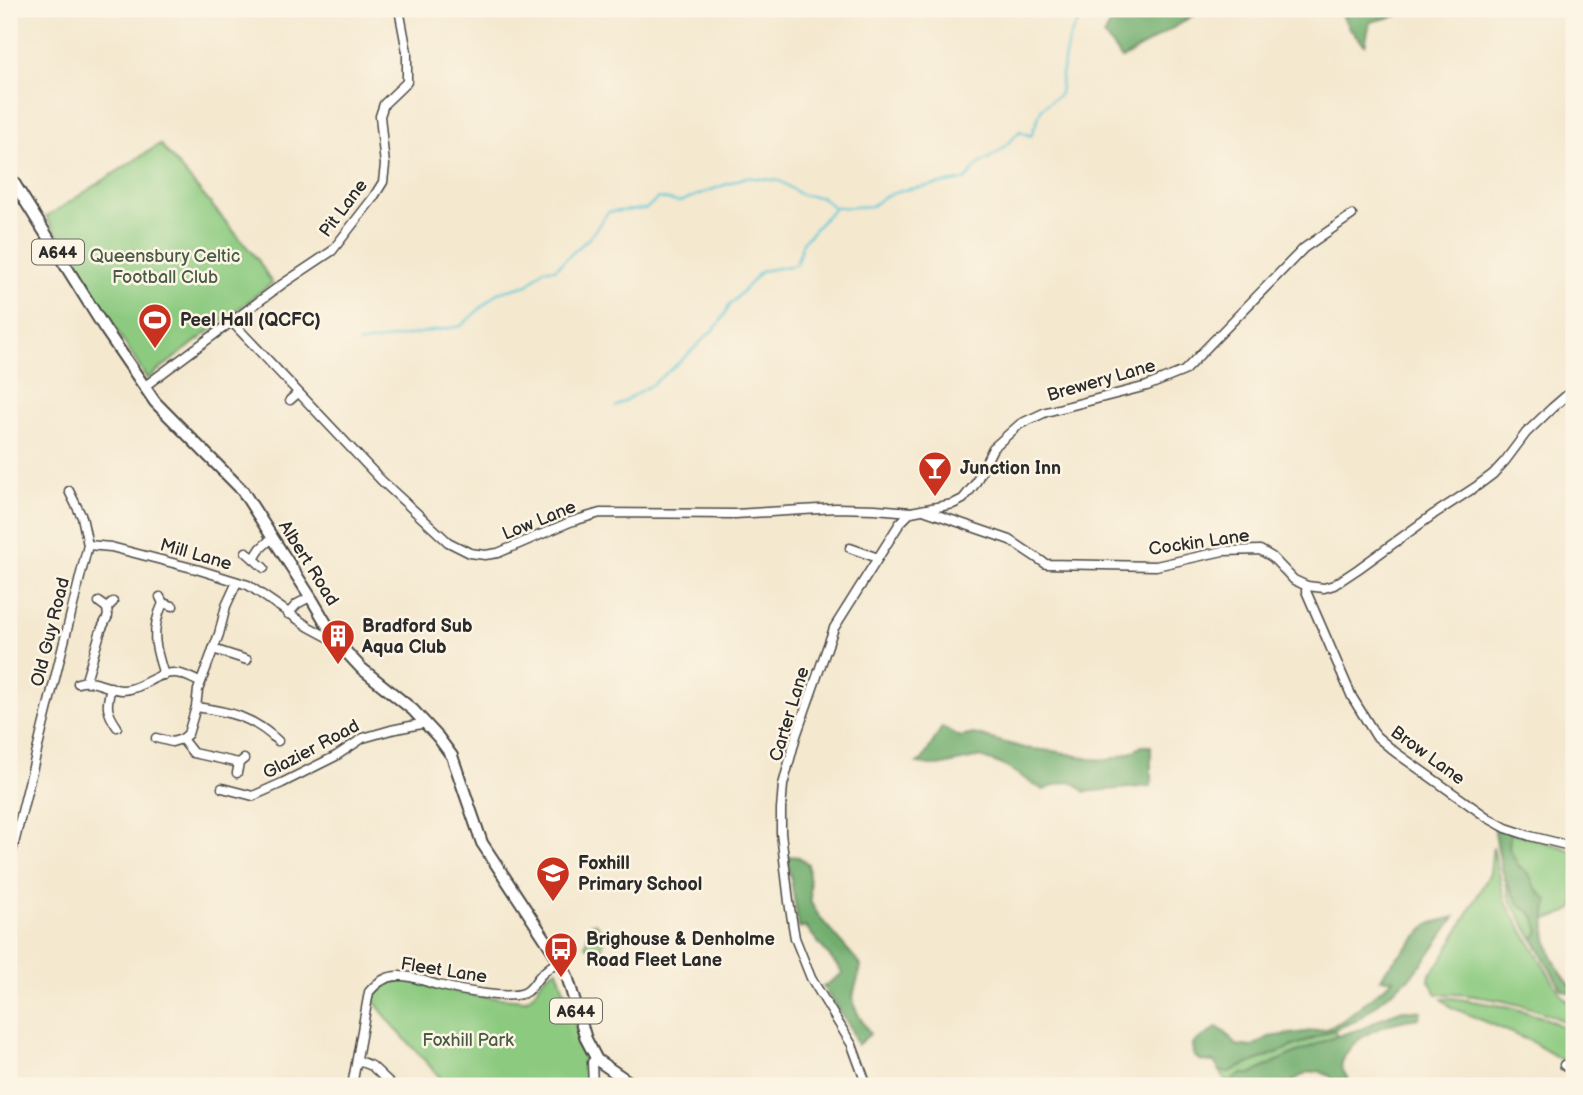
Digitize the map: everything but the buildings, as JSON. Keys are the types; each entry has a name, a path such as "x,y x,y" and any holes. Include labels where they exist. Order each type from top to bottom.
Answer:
{"main road":[{"name":"Albert Road","path":"9,175 105,329 155,402 242,490 337,642 361,668 413,710 452,756 482,843 559,960"},
{"name":"A644","path":"559,960 567,976 586,1039 597,1060"},
{"path":"597,1060 635,1086"}],"street":[{"name":"Pit Lane","path":"145,386 281,285 332,251 373,198 383,182 386,166 380,116 384,104 407,82 407,52 399,9"},
{"name":"Brewery Lane","path":"923,510 953,504 967,495 993,448 1020,424 1046,412 1147,386 1185,371 1304,248 1352,215"},
{"name":"Low Lane","path":"232,322 382,481 448,542 470,553 498,553 570,522 600,513 735,514 836,508 911,512"},
{"path":"1307,586 1319,589 1334,585 1477,486 1493,474 1526,433 1574,389"},
{"path":"290,400 298,393"},
{"name":"Old Guy Road","path":"9,864 88,545 82,517 69,491"},
{"path":"911,512 923,510"},
{"name":"Cockin Lane","path":"923,510 1010,540 1046,564 1156,566 1223,551 1261,550 1272,556 1294,580 1307,586"},
{"name":"Carter Lane","path":"867,1086 852,1045 811,978 795,937 780,809 783,785 796,736 834,628 900,523 911,512"},
{"path":"254,559 272,538"},
{"name":"Mill Lane","path":"88,545 111,547 248,585 309,628 337,642"},
{"path":"850,548 878,558"},
{"path":"246,552 264,568"},
{"path":"162,737 172,742 188,734 200,682 237,582"},
{"name":"Brow Lane","path":"1307,586 1306,591 1352,697 1376,736 1488,818 1506,828 1574,849"},
{"path":"288,614 297,604 310,597"},
{"path":"164,675 155,646 154,631 161,600 173,606"},
{"path":"99,602 110,605 108,616 82,682 121,690 173,673 200,682"},
{"path":"214,649 247,660"},
{"path":"103,728 114,724 108,714 110,687"},
{"path":"196,707 247,718 268,731 279,742"},
{"name":"Glazier Road","path":"222,788 253,796 336,756 363,738 426,723"},
{"path":"182,739 192,753 242,761 237,773"},
{"name":"Fleet Lane","path":"352,1086 369,992 375,984 384,979 402,976 466,991 516,995 531,988 541,975 559,960"},
{"path":"357,1060 372,1066 393,1086"},
{"path":"593,1086 592,1062 597,1060"},
{"path":"1564,1065 1574,1072"}],"green space":[{"path":"1118,9 1197,9 1199,12 1122,59 1104,36"},
{"path":"1336,9 1401,9 1399,15 1370,22 1365,45"},
{"name":"Queensbury Celtic Football Club","path":"160,144 258,260 272,283 147,379 46,217"},
{"path":"942,727 960,737 974,734 1024,748 1090,759 1109,760 1142,746 1151,746 1151,786 1084,792 1075,784 1065,782 1043,790 1003,765 980,757 938,766 917,763 923,759"},
{"path":"1494,824 1510,832 1509,848 1519,867 1529,874 1535,888 1548,900 1546,925 1549,948 1559,969 1574,989 1574,995 1562,990 1533,939 1539,931 1536,919 1521,907 1506,882"},
{"path":"1510,832 1574,852 1574,907 1544,920 1547,900 1535,888 1529,874 1519,867 1509,848"},
{"path":"1493,847 1505,901 1560,993 1574,1008 1574,1026 1540,1011 1505,1001 1437,994 1429,981 1430,974 1443,958 1490,873"},
{"path":"787,856 799,857 808,864 811,903 820,918 861,965 853,998 858,1014 870,1034 857,1045 850,1027 823,987 843,973 806,927 799,928"},
{"path":"1506,883 1521,907 1536,919 1540,931 1533,939 1509,898"},
{"path":"1455,917 1410,977 1356,1021 1228,1072 1220,1071 1214,1062 1201,1061 1194,1056 1193,1044 1217,1027 1236,1045 1251,1047 1269,1037 1327,1029 1342,1021 1394,979 1381,979 1387,968 1429,924"},
{"path":"591,923 595,923 603,932 602,950 585,946"},
{"name":"Foxhill Park","path":"557,969 589,1066 590,1086 448,1086 372,999 379,988 387,983 404,980 476,996 525,1000 545,977"},
{"path":"1452,998 1510,1007 1545,1018 1574,1032 1574,1055 1567,1063 1530,1041 1451,1007 1442,999"},
{"path":"1403,1010 1421,1011 1419,1018 1384,1026 1361,1038 1345,1056 1341,1067 1352,1086 1338,1086 1330,1076 1319,1071 1306,1073 1285,1086 1228,1086 1227,1083 1242,1074 1251,1074 1290,1055 1364,1028"},
{"path":"1334,1030 1337,1036 1251,1074 1242,1074 1227,1083 1220,1071 1229,1072"}],"waterway":[{"path":"1075,9 1084,13"},
{"path":"615,407 654,383 683,359 719,324 730,305 761,271 796,265 803,242 834,208 872,206 883,197 903,190 965,180 978,165 1000,151 1020,131 1031,136 1042,108 1060,94 1064,58 1071,34 1084,15 1094,9"},
{"path":"358,344 461,326 497,293 528,285 544,269 555,269 590,237 608,212 646,209 658,198 679,202 746,177 780,181 801,195 822,197 834,208"}],"place":[{"name":"Peel Hall (QCFC)","path":"155,350"},
{"name":"Junction Inn","path":"935,498"},
{"name":"Bradford Sub Aqua Club","path":"338,666"},
{"name":"Foxhill Primary School","path":"553,903"},
{"name":"Brighouse & Denholme Road Fleet Lane","path":"561,979"}]}
